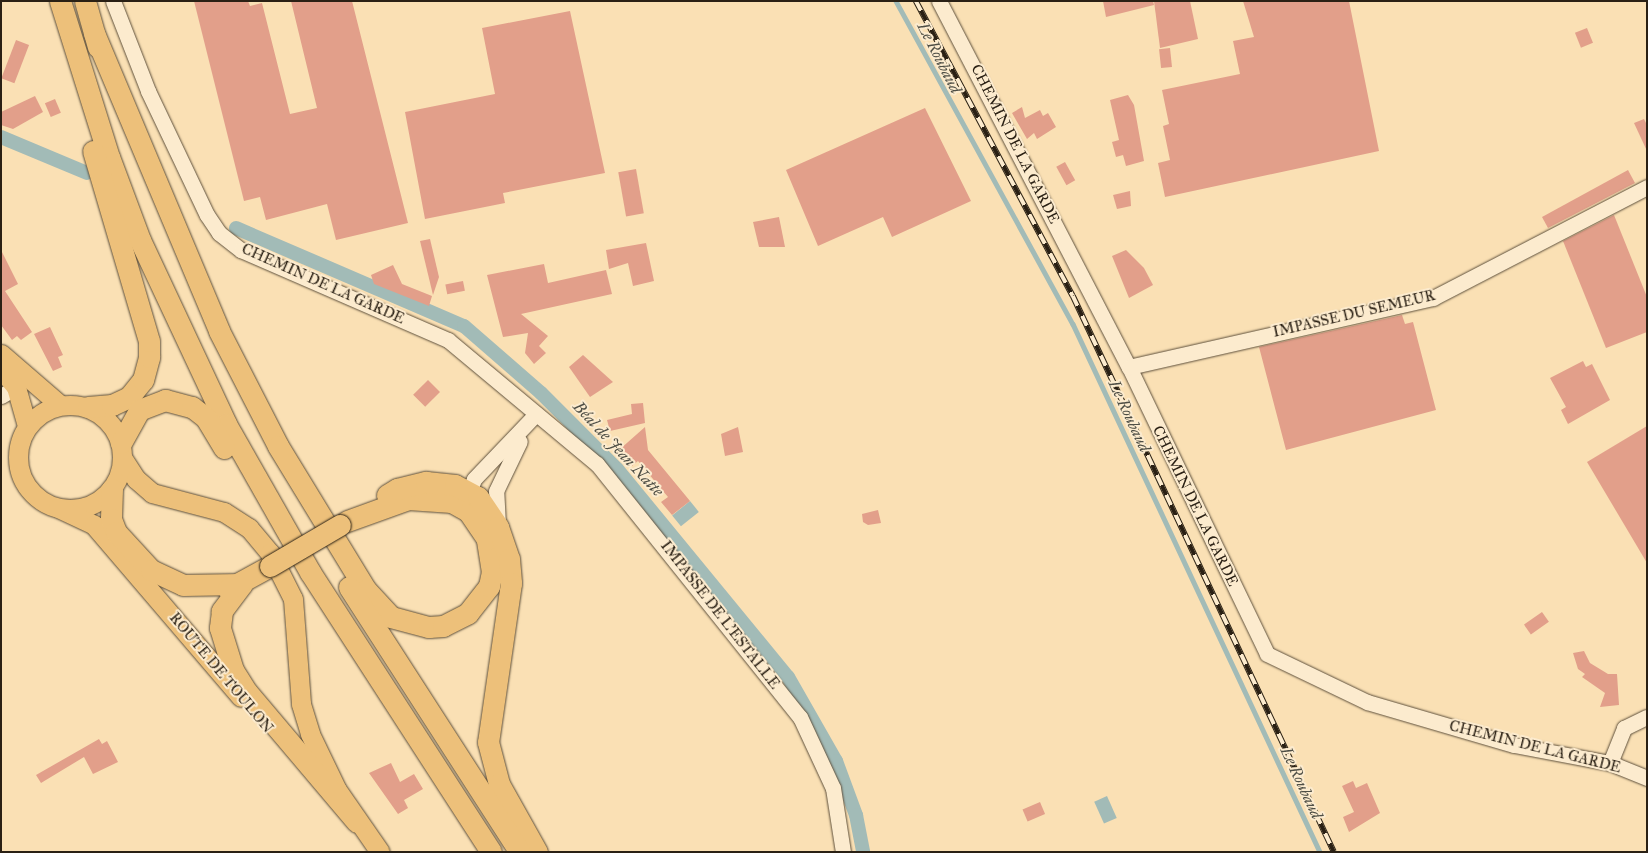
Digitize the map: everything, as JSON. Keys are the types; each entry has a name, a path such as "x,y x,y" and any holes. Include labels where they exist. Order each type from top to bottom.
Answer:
{"highway":[{"path":"52,1 149,341 148,367 136,391 120,402 88,407"},
{"path":"60,1 109,157 140,240 226,424 310,572 491,852"},
{"path":"85,1 94,33 169,248 216,350 312,527 520,852"},
{"path":"94,33 196,282 248,389 343,557 366,590 392,616 416,626 443,626 468,613 480,600 489,586 491,556 475,498"},
{"path":"122,451 130,421 152,403 179,401 206,418 331,629 477,852"},
{"path":"132,566 148,578 184,593 212,594 242,584 397,489 411,484 441,483 475,498 498,527 509,560 511,583 488,742 499,784 536,852"},
{"path":"112,489 111,519 116,532 151,570 183,585 242,584"},
{"path":"343,523 408,499 475,498"},
{"path":"242,584 222,611 220,628 233,670 247,692 357,822"}],"main road":[{"path":"1,354 60,405"},
{"path":"1,369 9,392 27,426"},
{"path":"122,451 112,489 88,507 58,508 29,490 21,475 17,459 27,426 42,413 60,405 88,407 114,428 122,451 136,479 152,493 224,512 249,528 270,552 293,599 304,719 325,768 357,822 380,852"},
{"name":"ROUTE DE TOULON","path":"58,508 94,525 132,566 373,852"}],"street":[{"name":"CHEMIN DE LA GARDE","path":"113,1 148,91 206,215 219,233 241,250 448,340 536,414"},
{"name":"CHEMIN DE LA GARDE","path":"939,1 1129,367 1267,654 1366,702 1514,745 1610,764 1647,778"},
{"name":"IMPASSE DU SEMEUR","path":"1129,367 1434,298 1647,187"},
{"path":"475,498 536,414"},
{"path":"475,498 536,414"},
{"name":"IMPASSE DE L'ESTALLE","path":"536,414 597,464 800,717 833,788 843,852"},
{"path":"1610,764 1624,728 1647,717"}],"water":[{"path":"690,501 699,512 681,526 672,515"},
{"path":"1107,796 1117,818 1104,824 1094,802"}],"building":[{"path":"194,1 248,1 250,6 262,3 290,114 317,108 291,1 352,1 408,223 336,240 327,204 266,220 260,197 244,201"},
{"path":"1103,1 1153,1 1154,5 1106,17"},
{"path":"1154,1 1190,1 1198,39 1160,48"},
{"path":"1243,1 1349,1 1379,151 1165,197 1158,163 1170,160 1163,126 1169,124 1162,90 1240,74 1233,41 1254,37"},
{"path":"570,11 605,173 503,193 505,203 425,219 405,112 495,94 482,28"},
{"path":"1587,28 1593,43 1581,48 1575,33"},
{"path":"16,40 29,45 14,83 1,78"},
{"path":"1170,48 1172,67 1161,68 1159,49"},
{"path":"1128,95 1134,105 1144,161 1126,166 1123,155 1116,157 1112,142 1119,140 1110,100"},
{"path":"35,96 43,112 13,129 1,125 1,112"},
{"path":"55,99 61,113 51,117 45,103"},
{"path":"1022,107 1025,118 1040,110 1043,116 1048,113 1056,127 1037,139 1034,133 1027,139 1012,113"},
{"path":"925,108 971,201 892,237 883,217 818,246 786,170"},
{"path":"1644,119 1647,125 1647,151 1634,123"},
{"path":"1065,162 1075,180 1066,185 1056,167"},
{"path":"636,169 644,213 626,216 618,172"},
{"path":"1628,170 1635,183 1548,228 1542,217"},
{"path":"1130,191 1131,206 1117,209 1113,195"},
{"path":"1614,215 1647,297 1647,332 1606,348 1563,241"},
{"path":"779,217 785,247 759,247 753,222"},
{"path":"430,239 439,277 433,295 420,241"},
{"path":"646,243 654,281 633,286 628,263 609,269 606,250"},
{"path":"1,250 18,284 5,291 32,332 21,340 17,336 12,340 1,325"},
{"path":"1126,250 1144,268 1153,285 1129,298 1112,256"},
{"path":"544,264 548,283 606,270 612,294 521,314 548,336 539,346 546,353 534,364 525,353 528,333 503,337 487,275"},
{"path":"393,265 402,284 432,296 429,306 374,284 371,275"},
{"path":"463,281 465,291 447,294 445,284"},
{"path":"1402,315 1405,324 1413,322 1436,410 1286,450 1259,347"},
{"path":"50,327 63,355 58,357 62,367 53,371 34,334"},
{"path":"583,355 613,382 590,397 569,367"},
{"path":"1583,361 1586,367 1592,364 1610,400 1568,424 1561,410 1566,407 1550,378"},
{"path":"428,380 440,392 425,407 413,395"},
{"path":"643,403 645,423 610,431 607,420 632,414 631,404"},
{"path":"1647,426 1647,563 1587,462"},
{"path":"645,427 648,450 690,501 672,515 661,502 668,497 638,461 632,466 619,450"},
{"path":"738,427 743,452 725,456 721,434"},
{"path":"878,510 881,523 868,525 863,522 862,514"},
{"path":"1542,612 1549,622 1531,634 1524,625"},
{"path":"1584,651 1590,663 1608,674 1617,674 1619,705 1600,707 1605,693 1582,677 1585,674 1578,669 1573,653"},
{"path":"99,739 102,744 107,741 118,762 93,774 84,757 41,783 36,775"},
{"path":"391,763 400,782 414,774 423,789 404,800 408,808 398,814 369,773"},
{"path":"1353,781 1356,788 1367,783 1380,813 1349,832 1343,817 1354,812 1342,786"},
{"path":"1040,802 1045,814 1028,821 1023,809"}],"waterway":[{"name":"Le Roubaud","path":"896,1 1073,324 1320,852"},
{"name":"Béal de Jean Natte","path":"1,137 87,173"},
{"name":"Béal de Jean Natte","path":"236,228 464,326 541,393 617,469 788,677 836,761 856,815 863,852"}],"railway":[{"path":"916,1 1073,296 1334,852"}]}
